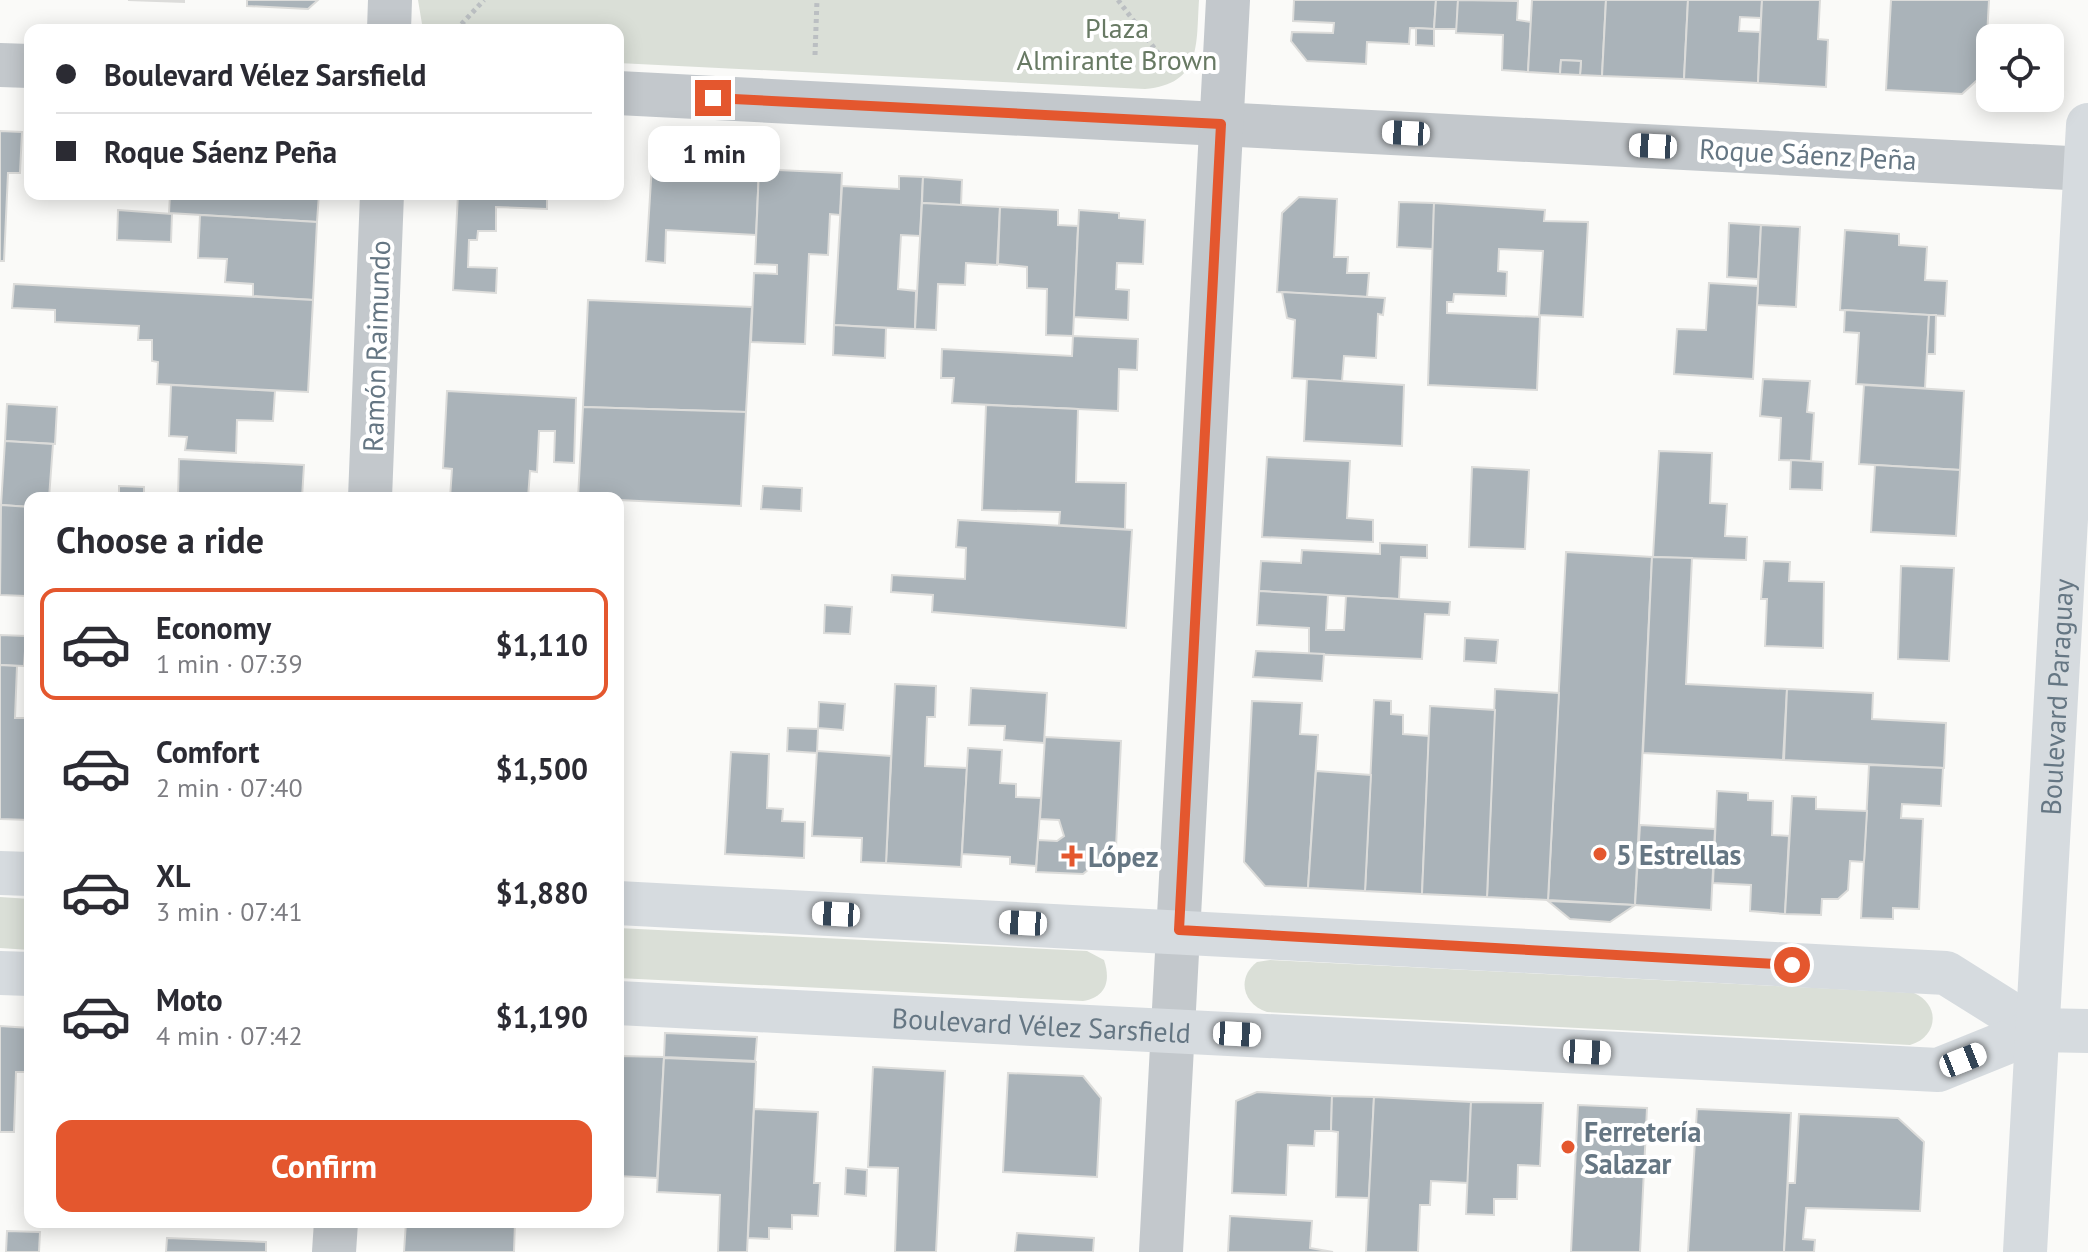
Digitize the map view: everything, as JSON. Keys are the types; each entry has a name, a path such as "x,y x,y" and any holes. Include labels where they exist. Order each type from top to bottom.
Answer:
{"main road":[{"name":"Boulevard Paraguay","path":"2025,1252 2088,125"},
{"path":"0,873 24,874"},
{"path":"624,903 1179,930 1946,973 2037,1030 2088,1031"},
{"path":"0,973 24,974"},
{"name":"Boulevard Vélez Sarsfield","path":"624,1003 1938,1070 2037,1030"}],"street":[{"path":"389,24 390,0"},
{"path":"1161,1252 1228,0"},
{"path":"0,65 24,66"},
{"name":"Roque Sáenz Peña","path":"624,93 2087,168"},
{"name":"Ramón Raimundo","path":"370,492 382,200"},
{"path":"334,1252 336,1228"}],"path":[{"path":"462,24 484,0"},
{"path":"814,64 817,0"},
{"path":"1118,0 1178,80 1221,124"}],"green space":[{"name":"Plaza Almirante Brown","path":"418,0 1199,0 1196,47 1186,71 1164,86 1145,89 624,63 624,24 422,24"},
{"path":"0,897 24,899 24,950 0,948"},
{"path":"624,928 1087,951 1104,960 1107,975 1102,992 1083,1001 624,978"},
{"path":"1270,960 1914,993 1929,1005 1933,1020 1926,1035 1910,1045 1267,1012 1252,1003 1245,983 1250,968 1257,962"}],"building":[{"path":"128,0 184,0 184,2"},
{"path":"247,0 318,0 308,9 247,6"},
{"path":"1294,0 1436,0 1434,29 1410,28 1409,44 1367,42 1366,64 1307,61 1291,41 1292,32 1333,33 1334,23 1293,21"},
{"path":"1436,0 1458,0 1457,29 1434,29"},
{"path":"1458,0 1518,1 1517,20 1531,22 1528,72 1502,70 1503,35 1456,33"},
{"path":"1532,0 1606,0 1602,76 1580,75 1581,61 1561,60 1560,74 1528,72"},
{"path":"1606,0 1688,0 1684,79 1602,76"},
{"path":"1688,0 1762,0 1761,18 1740,17 1739,31 1760,32 1758,83 1684,79"},
{"path":"1762,0 1820,0 1818,39 1828,40 1826,87 1758,83"},
{"path":"1891,0 1989,0 1988,24 1976,24 1976,81 1962,94 1886,90"},
{"path":"1416,28 1434,29 1434,46 1416,45"},
{"path":"1561,60 1581,61 1580,75 1560,74"},
{"path":"0,131 22,132 20,173 8,173 4,261 0,261"},
{"path":"652,164 759,169 756,235 666,230 665,263 646,261"},
{"path":"759,169 842,173 840,215 830,214 828,255 809,254 805,344 751,342 754,273 777,274 777,265 755,264"},
{"path":"899,176 923,177 920,236 901,235 898,289 916,291 915,329 834,325 842,186 899,189"},
{"path":"923,177 962,180 961,205 922,203"},
{"path":"1299,197 1337,199 1334,257 1348,257 1347,273 1369,273 1367,297 1277,292 1282,213"},
{"path":"170,200 319,200 317,222 169,213"},
{"path":"458,200 547,200 547,209 496,207 496,231 478,231 477,240 469,240 468,267 497,268 496,293 453,290"},
{"path":"1399,202 1434,203 1433,249 1397,247"},
{"path":"922,203 1000,207 997,265 966,263 965,285 938,284 936,330 915,329"},
{"path":"1434,203 1545,210 1544,221 1588,222 1583,317 1539,315 1543,251 1499,249 1498,271 1507,272 1506,296 1454,294 1453,302 1447,302 1447,313 1540,317 1537,390 1428,385"},
{"path":"1000,207 1058,210 1058,225 1078,226 1073,336 1046,335 1047,289 1027,288 1027,267 998,264"},
{"path":"118,210 172,214 171,242 117,240"},
{"path":"1079,210 1119,213 1119,218 1145,220 1143,264 1117,263 1116,289 1129,290 1128,320 1074,317"},
{"path":"200,215 317,222 313,300 253,296 253,284 225,282 227,259 198,258"},
{"path":"1729,223 1761,225 1758,279 1727,277"},
{"path":"1761,225 1800,227 1796,307 1757,305"},
{"path":"1845,230 1899,234 1899,245 1927,247 1925,280 1947,281 1945,316 1840,310"},
{"path":"1709,283 1758,286 1753,379 1674,374 1677,329 1706,330"},
{"path":"14,284 313,300 308,392 157,384 158,362 152,361 152,340 138,340 139,326 55,322 55,310 12,308"},
{"path":"1282,292 1385,298 1383,315 1378,314 1376,358 1344,356 1342,381 1292,378 1295,320 1287,318"},
{"path":"588,300 752,307 746,412 583,407"},
{"path":"1845,310 1929,315 1925,388 1856,384 1859,333 1844,332"},
{"path":"1929,315 1936,315 1935,354 1927,354"},
{"path":"834,325 886,328 885,358 833,355"},
{"path":"1073,336 1138,339 1137,370 1119,369 1118,411 952,403 954,378 941,378 942,349 1072,356"},
{"path":"1307,379 1404,385 1402,446 1304,441"},
{"path":"1763,379 1810,381 1807,412 1814,413 1811,461 1779,460 1781,418 1760,416"},
{"path":"171,385 275,391 273,421 237,420 236,453 185,450 187,437 169,436"},
{"path":"1864,385 1964,391 1960,470 1859,464"},
{"path":"447,391 576,398 574,463 554,462 555,431 539,431 537,472 530,471 528,492 450,492 452,469 443,468"},
{"path":"7,404 57,407 55,444 5,441"},
{"path":"986,405 1078,409 1076,482 1126,483 1125,529 1059,525 1060,512 982,510"},
{"path":"583,407 746,412 741,506 624,500 624,492 578,492"},
{"path":"5,441 53,444 49,492 24,492 24,507 1,505"},
{"path":"1659,451 1712,453 1710,503 1727,504 1725,536 1747,537 1746,560 1653,557"},
{"path":"1267,457 1350,461 1347,518 1373,520 1373,542 1262,537"},
{"path":"179,459 304,465 302,492 178,492"},
{"path":"1791,460 1823,462 1822,490 1790,489"},
{"path":"1875,465 1960,470 1956,536 1871,532"},
{"path":"1472,467 1529,470 1525,549 1469,547"},
{"path":"119,486 144,487 144,492 119,492"},
{"path":"763,486 802,488 801,511 761,509"},
{"path":"1,505 24,507 24,596 0,595"},
{"path":"958,520 1132,530 1126,628 932,612 933,595 891,592 892,575 965,579 966,548 956,547"},
{"path":"1380,543 1427,545 1427,558 1401,557 1399,599 1259,591 1261,561 1301,563 1302,550 1380,554"},
{"path":"1566,552 1652,557 1635,905 1548,900"},
{"path":"1652,557 1692,558 1686,684 1787,689 1783,760 1643,753"},
{"path":"1764,561 1790,562 1789,581 1824,582 1823,648 1765,646 1767,599 1761,599"},
{"path":"1901,566 1954,568 1949,661 1898,659"},
{"path":"1259,591 1328,595 1326,630 1344,630 1346,596 1450,602 1449,615 1425,614 1422,659 1309,654 1309,628 1257,625"},
{"path":"825,605 852,607 850,634 824,633"},
{"path":"0,635 24,636 24,666 0,665"},
{"path":"1465,638 1498,640 1496,663 1464,661"},
{"path":"1256,651 1324,654 1322,681 1253,677"},
{"path":"0,665 17,666 15,718 24,718 24,820 0,819"},
{"path":"895,684 936,686 935,717 927,717 925,766 967,768 961,867 886,863"},
{"path":"971,688 1047,693 1044,743 1004,740 1005,726 969,725"},
{"path":"1495,689 1559,693 1548,900 1487,897"},
{"path":"1787,689 1873,693 1872,719 1946,723 1944,768 1784,760"},
{"path":"1374,700 1391,701 1391,714 1403,715 1403,734 1429,736 1422,894 1365,891"},
{"path":"1252,701 1302,703 1300,734 1318,735 1308,888 1265,886 1244,862"},
{"path":"819,702 845,704 843,730 818,728"},
{"path":"1430,706 1495,710 1487,897 1422,894"},
{"path":"788,728 818,729 817,753 787,751"},
{"path":"1045,737 1121,741 1116,847 1083,874 1036,872 1038,840 1057,841 1064,836 1059,820 1040,819"},
{"path":"968,748 1002,750 1000,783 1016,784 1016,797 1041,798 1036,866 1010,864 1010,857 962,854"},
{"path":"817,751 891,756 886,863 861,862 862,838 812,836"},
{"path":"731,752 769,754 767,808 783,809 782,821 805,822 804,858 725,854"},
{"path":"1869,765 1943,768 1941,806 1902,804 1901,818 1923,819 1919,909 1893,908 1893,919 1861,918"},
{"path":"1316,771 1371,775 1365,891 1308,888"},
{"path":"1717,791 1748,793 1748,800 1773,801 1772,835 1789,836 1785,914 1750,911 1751,885 1713,883"},
{"path":"1792,796 1816,797 1816,809 1867,811 1864,862 1850,861 1848,890 1838,899 1822,899 1821,915 1785,914"},
{"path":"1640,825 1715,829 1711,910 1635,905"},
{"path":"1548,901 1635,905 1610,922 1570,919"},
{"path":"0,1026 24,1028 24,1072 16,1072 14,1132 0,1132"},
{"path":"665,1033 757,1037 755,1061 664,1057"},
{"path":"624,1056 664,1057 657,1178 624,1176"},
{"path":"664,1058 756,1062 747,1252 718,1252 720,1195 657,1192"},
{"path":"873,1067 945,1071 936,1252 895,1252 898,1168 868,1167"},
{"path":"1008,1073 1083,1076 1101,1098 1097,1177 1003,1172"},
{"path":"1257,1092 1332,1096 1331,1131 1315,1131 1314,1146 1288,1145 1286,1195 1232,1193 1236,1101"},
{"path":"1332,1096 1374,1097 1369,1198 1336,1197 1338,1132 1331,1131"},
{"path":"1374,1097 1471,1102 1468,1183 1431,1181 1430,1205 1420,1205 1418,1252 1366,1252"},
{"path":"1471,1102 1543,1103 1540,1166 1518,1165 1517,1199 1494,1199 1494,1215 1466,1214"},
{"path":"1578,1105 1647,1108 1640,1252 1571,1252"},
{"path":"754,1109 818,1112 814,1183 820,1183 818,1216 792,1215 792,1229 769,1228 769,1239 748,1238"},
{"path":"1697,1109 1791,1113 1784,1252 1688,1252"},
{"path":"1799,1114 1898,1118 1924,1142 1920,1211 1806,1208 1803,1239 1815,1240 1814,1252 1784,1252 1788,1183 1795,1183"},
{"path":"846,1168 867,1170 866,1196 845,1194"},
{"path":"1230,1216 1312,1221 1310,1248 1333,1252 1228,1252"},
{"path":"406,1228 515,1228 514,1252 404,1252"},
{"path":"7,1231 40,1232 39,1252 6,1252"},
{"path":"1017,1233 1094,1238 1093,1252 1015,1252"},
{"path":"167,1238 266,1242 266,1252 166,1252"}],"place":[{"name":"5 Estrellas","path":"1600,854"},
{"name":"López","path":"1072,856"},
{"name":"Ferretería Salazar","path":"1568,1147"}],"route":[{"path":"713,98 1221,124 1179,930 1792,965"}]}
